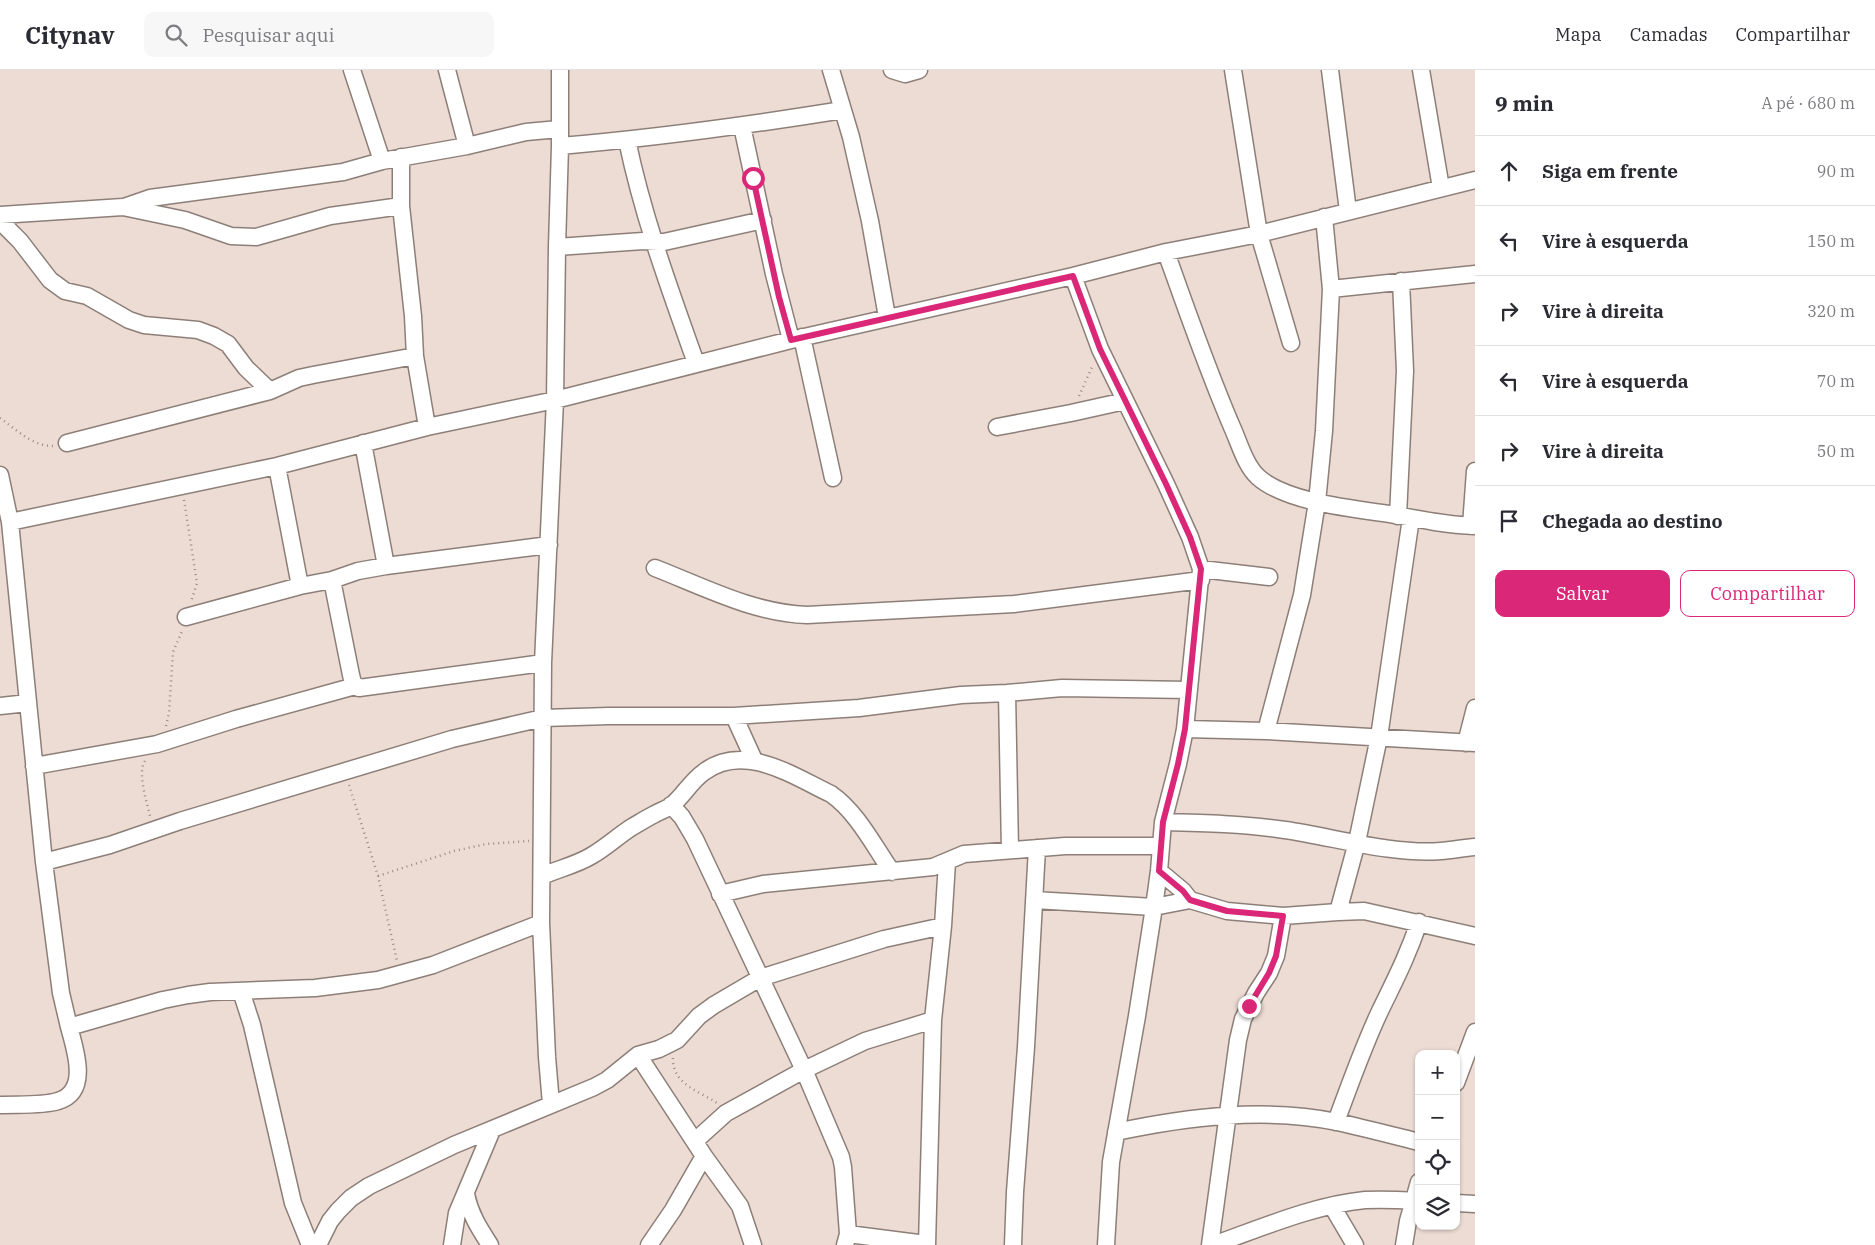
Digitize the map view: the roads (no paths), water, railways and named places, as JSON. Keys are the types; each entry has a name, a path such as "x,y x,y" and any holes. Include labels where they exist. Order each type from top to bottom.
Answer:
{"street":[{"path":"352,70 382,161"},
{"path":"447,70 467,146"},
{"path":"551,1104 546,1057 541,923 543,662 555,400 560,70"},
{"path":"832,70 851,137 870,221 887,317"},
{"path":"892,70 905,74 919,70"},
{"path":"1233,70 1259,234 1290,343"},
{"path":"1330,70 1348,211"},
{"path":"1421,70 1441,188"},
{"path":"560,146 742,126 843,110"},
{"path":"742,126 762,220 833,478"},
{"path":"123,208 150,198 343,172 382,161 467,146 526,132 559,129"},
{"path":"627,140 635,180 653,242 696,363"},
{"path":"401,157 401,206 413,316 415,356 427,427"},
{"path":"10,522 277,466 427,427 555,400 696,363 887,317 1073,276 1166,252 1259,234 1475,180"},
{"path":"0,216 123,208 184,220 231,236 256,237 330,216 401,206"},
{"path":"1266,731 1302,595 1317,502 1324,431 1331,289 1324,217"},
{"path":"557,247 670,241 762,220"},
{"path":"0,221 20,241 50,280 65,291 87,296 129,320 144,325 198,330 214,336 228,344 246,368 270,391"},
{"path":"1166,252 1219,397 1247,460 1257,476 1269,485 1285,493 1317,502 1473,526 1475,472"},
{"path":"1331,289 1475,274"},
{"path":"1073,276 1100,349 1190,537 1201,575 1185,729 1163,822 1154,907 1111,1162 1106,1245"},
{"path":"1338,912 1357,842 1379,738 1405,517 1405,371 1401,281"},
{"path":"67,442 270,391 299,378 415,356"},
{"path":"997,427 1071,414 1125,401"},
{"path":"363,443 386,566"},
{"path":"277,466 300,586"},
{"path":"0,476 10,522 44,862 63,1008 75,1051 78,1071 76,1086 70,1094 58,1101 0,1105"},
{"path":"186,617 300,586 332,580 358,571 549,545"},
{"path":"655,568 746,604 774,612 799,615 1014,604 1201,575 1269,577"},
{"path":"332,580 351,675 355,686"},
{"path":"34,766 156,744 236,719 355,686 361,688 543,662"},
{"path":"44,862 110,845 452,739 543,718 734,716 859,708 961,695 1007,694 1062,688 1189,690"},
{"path":"1007,694 1010,850"},
{"path":"0,706 28,703"},
{"path":"1185,729 1266,731 1471,743 1475,708"},
{"path":"734,716 754,760"},
{"path":"542,876 590,857 627,830 671,805 695,779 716,764 728,761 754,760 769,765 839,799 855,818 892,872"},
{"path":"671,805 682,817 695,839 804,1070 841,1157 846,1239 926,1245 933,1020 943,926 947,862"},
{"path":"1163,822 1205,823 1284,830 1392,848 1440,851 1475,847"},
{"path":"720,894 762,884 933,867 964,854 1094,845 1160,846"},
{"path":"1013,1245 1037,848"},
{"path":"1159,871 1183,891 1190,900"},
{"path":"1034,900 1154,907 1190,900 1227,911 1283,916 1364,911 1475,936"},
{"path":"1210,1245 1226,1116 1238,1040 1243,1019 1269,973 1276,956 1283,916"},
{"path":"1336,1122 1380,1011 1408,955 1419,922"},
{"path":"69,1027 177,997 210,992 315,988 367,982 433,965 541,923"},
{"path":"318,1245 330,1221 338,1211 351,1198 369,1186 415,1163 594,1087 607,1080 638,1055 659,1049 677,1040 699,1016 760,978 855,947 943,926"},
{"path":"241,991 252,1025 286,1177 310,1245"},
{"path":"695,1141 726,1113 804,1070 865,1042 933,1020"},
{"path":"1460,1071 1475,1032"},
{"path":"638,1055 704,1156 740,1206 753,1245"},
{"path":"1116,1132 1226,1116 1285,1116 1336,1122 1415,1141"},
{"path":"452,1245 458,1213 492,1130"},
{"path":"650,1245 674,1210 704,1156"},
{"path":"466,1194 474,1221 490,1245"},
{"path":"1214,1245 1332,1206 1363,1200 1415,1201"},
{"path":"1460,1203 1475,1204"},
{"path":"1404,1245 1415,1205"},
{"path":"1332,1206 1355,1245"}]}
